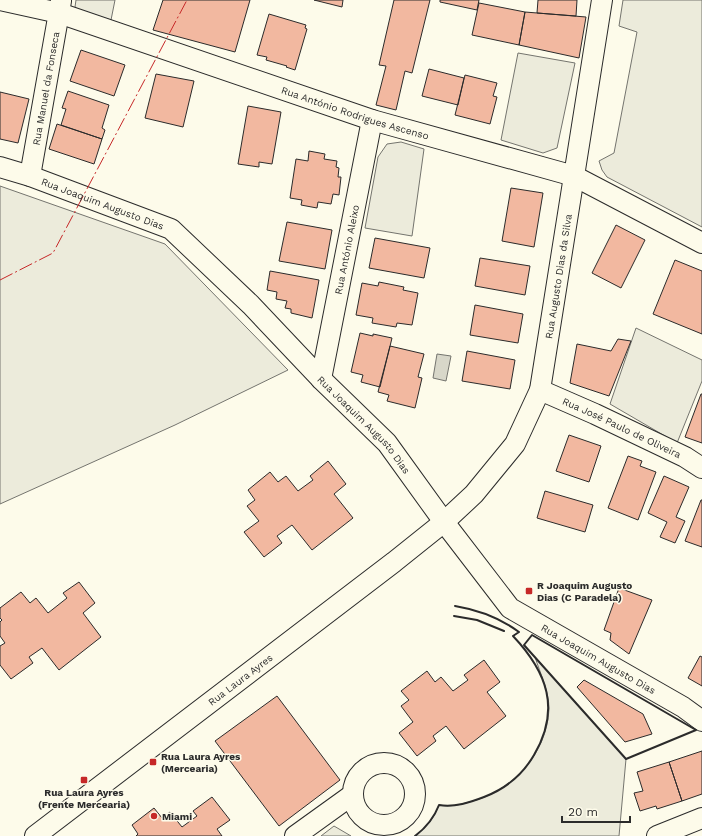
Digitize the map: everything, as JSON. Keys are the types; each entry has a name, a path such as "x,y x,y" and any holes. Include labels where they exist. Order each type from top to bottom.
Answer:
{"street":[{"name":"Rua António Rodrigues Ascenso","path":"0,0 60,6 372,120 574,176 702,243"},
{"name":"Rua Augusto Dias da Silva","path":"444,522 474,494 515,444 540,390 602,0"},
{"name":"Rua Manuel da Fonseca","path":"30,176 60,6"},
{"name":"Rua António Aleixo","path":"321,379 372,120"},
{"name":"Rua Joaquim Augusto Dias","path":"0,167 30,176 171,229 251,305 321,379 387,443 444,522 510,608 683,707 702,721"},
{"name":"Rua José Paulo de Oliveira","path":"540,390 595,414 685,457 702,468"},
{"name":"Rua Laura Ayres","path":"35,836 394,562 444,522"},
{"path":"295,836 352,795"},
{"path":"657,836 702,818"}],"shaded area":[{"path":"76,0 115,0 111,20 81,12 75,7"},
{"path":"623,0 702,0 702,227 607,177 602,170 599,161 614,153 637,32 619,26"},
{"path":"518,53 575,63 557,148 543,153 501,140"},
{"path":"401,142 424,149 412,236 365,228 378,157 387,144"},
{"path":"0,186 165,244 288,370 175,425 0,504"},
{"path":"636,328 702,360 702,381 677,443 610,404"},
{"path":"437,354 451,356 446,381 433,378"},
{"path":"535,657 626,759 619,836 415,836 430,822 439,805 451,806 462,804 485,797 499,790 513,780 534,756 542,741 547,726 549,709 546,689"},
{"path":"334,826 351,836 321,836"}],"building":[{"path":"163,0 250,0 235,52 153,30"},
{"path":"314,0 343,0 342,7"},
{"path":"394,0 430,0 412,73 405,71 396,110 376,105 386,66 379,65"},
{"path":"440,0 479,0 477,10 440,2"},
{"path":"538,0 577,0 576,16 537,13"},
{"path":"479,3 525,12 519,45 472,35"},
{"path":"525,12 586,17 579,58 519,45"},
{"path":"269,14 306,25 305,28 307,29 295,70 266,60 267,57 257,55"},
{"path":"81,50 125,65 114,96 70,81"},
{"path":"429,69 464,78 458,105 422,96"},
{"path":"156,74 194,81 183,127 145,118"},
{"path":"465,75 497,83 493,96 497,97 490,124 455,115"},
{"path":"68,91 109,105 102,128 105,130 102,139 61,125 66,109 62,108"},
{"path":"0,92 29,99 18,143 0,139"},
{"path":"248,106 281,112 272,164 259,162 259,167 238,164"},
{"path":"57,124 102,139 94,164 49,149"},
{"path":"309,151 325,154 324,159 337,161 336,167 339,168 338,177 341,177 339,195 333,194 331,204 318,202 317,208 301,205 302,200 290,198 296,159 308,161"},
{"path":"511,188 543,193 534,247 502,241"},
{"path":"287,222 332,230 325,269 279,261"},
{"path":"616,225 645,240 621,288 592,273"},
{"path":"375,238 430,248 424,278 369,268"},
{"path":"480,258 530,266 525,295 475,286"},
{"path":"675,260 702,271 702,334 653,314"},
{"path":"270,271 319,280 312,318 291,313 291,309 285,308 287,301 276,299 277,292 267,290"},
{"path":"379,282 404,287 403,290 418,293 412,325 397,323 396,327 372,323 373,318 356,315 362,283 378,286"},
{"path":"475,305 523,314 518,343 470,335"},
{"path":"360,333 392,338 380,387 361,382 363,375 351,372"},
{"path":"618,339 631,341 609,396 570,383 577,344 611,351"},
{"path":"390,346 424,354 418,377 422,378 415,408 387,401 389,395 378,392"},
{"path":"467,351 515,360 510,389 462,381"},
{"path":"702,394 702,443 685,437"},
{"path":"569,435 601,446 589,482 556,471"},
{"path":"628,456 642,461 640,466 656,472 638,520 608,508"},
{"path":"328,461 346,484 334,494 353,518 312,550 292,525 277,536 282,543 264,557 244,532 259,521 247,506 255,500 248,490 270,472 278,482 286,476 298,491 313,480 310,476"},
{"path":"664,476 689,487 676,517 685,521 675,543 660,537 667,522 648,513"},
{"path":"545,491 593,505 585,532 537,518"},
{"path":"702,500 702,547 685,541"},
{"path":"79,582 95,603 83,613 101,637 59,670 42,648 29,657 33,663 11,679 0,665 0,646 5,643 0,636 0,622 2,620 0,618 0,608 21,592 30,603 36,598 48,613 67,598 63,593"},
{"path":"619,588 652,600 629,654 610,640 611,633 604,630"},
{"path":"700,656 702,657 702,686 688,678"},
{"path":"484,660 500,682 487,692 506,716 464,749 446,726 433,736 436,741 417,756 399,733 413,722 401,706 409,700 401,691 427,671 435,682 441,677 453,691 468,680 464,675"},
{"path":"584,680 643,714 652,734 625,742 577,687"},
{"path":"277,696 340,780 279,826 215,741"},
{"path":"702,751 702,794 682,801 669,762"},
{"path":"669,762 682,801 657,809 656,806 640,811 634,793 643,791 637,772"},
{"path":"212,797 230,820 217,829 222,836 136,836 138,834 132,825 154,808 162,818 170,812 182,827 197,816 193,811"}],"wall":[{"path":"415,836 430,822 439,805 451,806 474,801 499,790 519,775 534,755 542,738 547,722 548,707 542,677 525,650 513,636 519,632 489,615 455,606"},
{"path":"454,616 477,620 504,631"},
{"path":"532,635 696,730 626,759 524,645 532,635"}],"power":[{"path":"0,280 53,253 187,0"}],"place":[{"name":"R Joaquim Augusto Dias (C Paradela)","path":"529,591"},
{"name":"Rua Laura Ayres (Mercearia)","path":"153,762"},
{"name":"Rua Laura Ayres (Frente Mercearia)","path":"84,780"},
{"name":"Miami","path":"154,816"}]}
